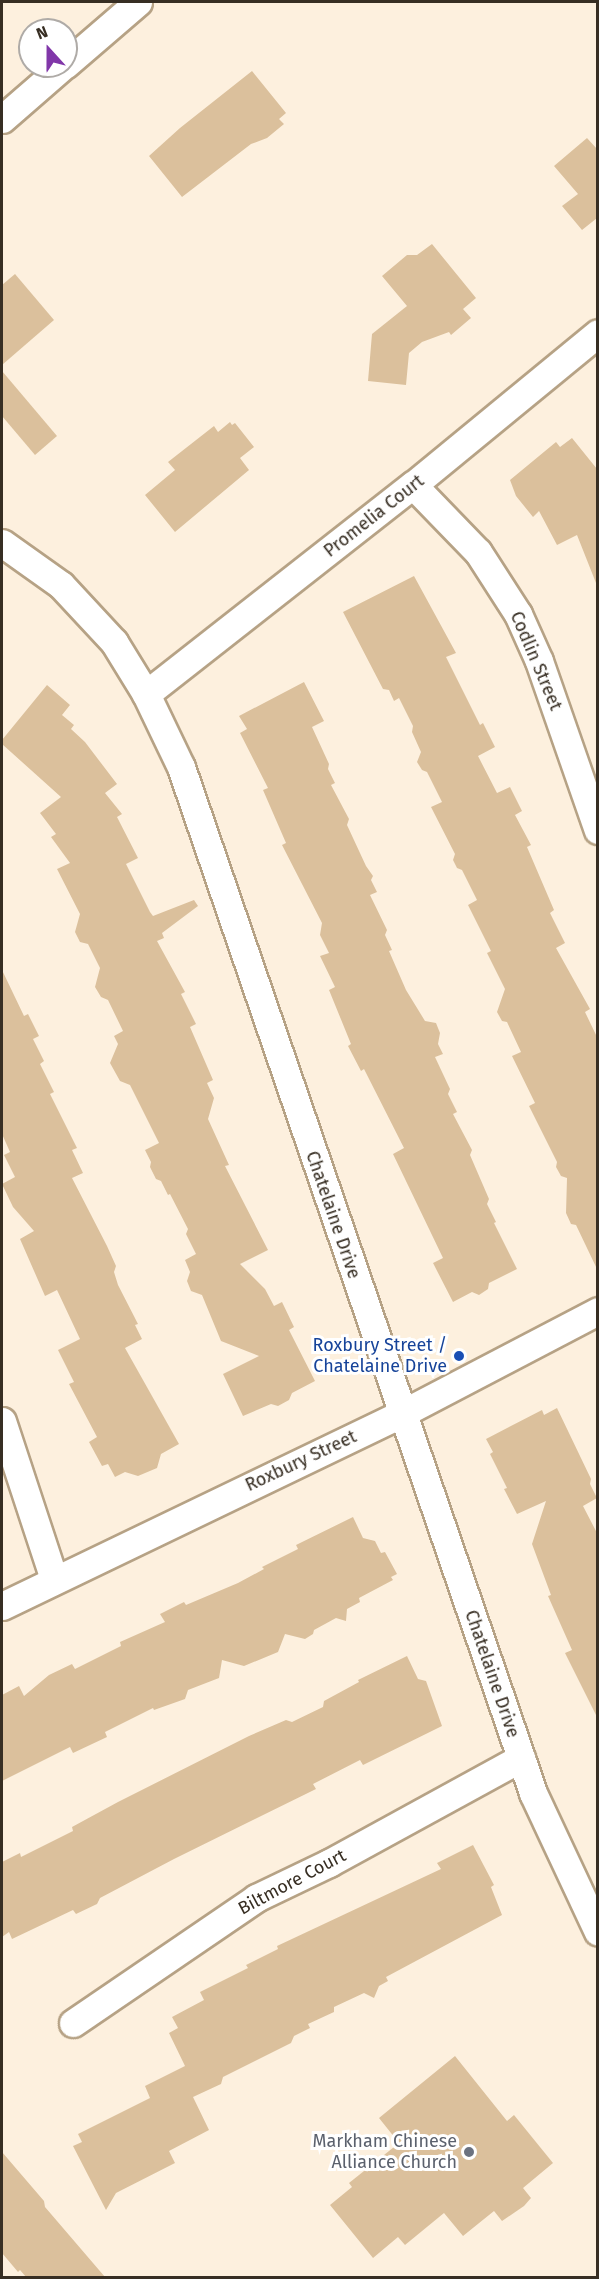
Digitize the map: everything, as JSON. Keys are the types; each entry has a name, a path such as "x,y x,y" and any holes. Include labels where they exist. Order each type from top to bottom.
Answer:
{"street":[{"path":"78,54 138,2"},
{"path":"2,119 50,78"},
{"name":"Promelia Court","path":"146,694 413,485 597,333"},
{"name":"Codlin Street","path":"413,485 478,552 518,614 539,660 597,830"},
{"name":"Chatelaine Drive","path":"2,543 61,585 114,642 146,694 181,767 401,1414 533,1793 597,1932"},
{"name":"Roxbury Street","path":"2,1606 401,1414 597,1311"},
{"path":"2,1421 54,1579"},
{"name":"Biltmore Court","path":"73,2023 256,1898 329,1863 521,1758"}],"building":[{"path":"252,71 286,113 279,119 284,124 267,138 251,144 182,197 149,156 180,128"},
{"path":"587,138 597,149 597,218 582,230 562,206 578,194 554,166"},
{"path":"432,244 476,298 463,309 471,318 451,335 449,332 422,342 409,353 406,385 368,381 372,334 407,306 382,276 407,255 417,255"},
{"path":"15,274 54,320 2,365 2,285"},
{"path":"2,371 57,436 35,455 2,416"},
{"path":"230,422 232,425 235,423 254,447 240,458 249,470 175,532 145,495 175,470 168,462 214,426 218,432"},
{"path":"572,438 597,469 596,583 577,535 557,545 539,511 533,517 516,496 510,480 556,442 560,447"},
{"path":"414,576 456,653 446,657 480,725 483,723 495,747 478,756 497,793 510,787 522,811 515,815 531,845 527,847 554,910 550,913 565,943 556,948 590,1009 585,1012 597,1037 597,1269 576,1225 571,1224 566,1213 567,1178 561,1176 556,1167 557,1162 529,1106 535,1103 512,1056 521,1052 507,1022 502,1021 497,1012 505,989 487,953 491,951 468,905 477,900 462,870 457,868 453,860 455,854 431,807 442,802 427,772 422,770 417,762 421,752 412,732 413,726 399,698 394,701 389,690 383,689 343,612"},
{"path":"304,682 324,721 312,727 329,764 328,769 335,783 331,785 349,819 347,825 373,876 371,880 377,892 370,895 387,930 385,935 392,950 389,951 406,990 425,1021 436,1023 440,1033 438,1044 443,1054 435,1057 450,1089 448,1094 457,1112 453,1114 472,1150 470,1155 489,1199 487,1204 496,1222 494,1223 517,1269 489,1283 488,1289 479,1295 472,1292 453,1302 433,1263 443,1258 393,1154 404,1148 364,1069 361,1071 348,1046 351,1044 329,990 335,987 320,956 329,953 320,935 322,923 282,845 286,843 263,790 268,788 240,733 247,729 239,716"},
{"path":"47,685 70,705 62,715 74,725 71,729 85,742 117,784 105,793 122,814 117,817 138,858 126,864 150,912 153,916 194,900 198,906 162,933 164,938 157,941 185,992 181,994 196,1024 190,1027 213,1080 207,1083 214,1098 208,1119 229,1165 225,1166 268,1250 240,1264 265,1289 274,1306 282,1302 294,1327 289,1330 315,1381 292,1393 289,1400 278,1406 271,1404 243,1416 223,1374 259,1356 221,1341 202,1295 191,1291 187,1281 190,1272 185,1260 196,1254 186,1234 188,1229 170,1194 168,1195 161,1181 156,1179 150,1167 151,1162 145,1150 159,1143 130,1085 120,1081 110,1063 118,1044 114,1036 123,1031 108,1000 101,997 95,987 100,968 88,944 80,942 75,932 80,914 57,869 70,863 51,837 56,834 40,813 61,797 2,744 2,740"},
{"path":"2,970 24,1016 28,1014 39,1036 33,1039 44,1061 40,1064 54,1092 50,1094 77,1148 72,1150 83,1173 72,1178 107,1246 116,1266 114,1272 118,1285 138,1324 135,1325 142,1339 125,1348 179,1444 161,1454 157,1468 138,1476 125,1472 115,1477 108,1464 102,1466 89,1442 97,1437 69,1384 74,1382 58,1350 80,1339 57,1290 45,1296 20,1239 34,1231 13,1207 2,1184 15,1177 4,1155 10,1152 2,1134"},
{"path":"557,1408 591,1479 590,1484 597,1498 583,1506 597,1533 597,1717 565,1653 572,1650 548,1596 551,1595 532,1544 546,1501 517,1514 504,1489 507,1488 490,1454 493,1452 486,1439 542,1410 544,1415"},
{"path":"353,1517 363,1538 375,1541 381,1553 385,1552 397,1574 391,1577 393,1580 359,1598 360,1602 347,1609 346,1621 336,1618 314,1630 313,1634 305,1639 285,1634 278,1652 244,1666 222,1660 219,1678 188,1690 185,1699 154,1710 153,1708 105,1732 107,1737 73,1753 70,1747 2,1781 2,1695 19,1686 24,1696 49,1675 72,1664 75,1669 121,1646 120,1642 165,1622 160,1614 184,1602 186,1605 238,1583 264,1569 262,1567 298,1549 296,1545"},
{"path":"407,1656 418,1679 426,1681 442,1726 363,1765 360,1760 313,1784 316,1789 174,1859 100,1898 97,1904 76,1914 73,1910 12,1939 9,1932 2,1937 2,1862 20,1853 21,1857 73,1831 72,1827 118,1802 249,1736 286,1720 292,1722 323,1707 324,1701 359,1682 358,1680"},
{"path":"473,1845 494,1885 491,1887 502,1915 386,1977 388,1981 379,1986 374,1998 364,1993 334,2007 334,2012 308,2024 310,2028 294,2036 291,2043 223,2077 221,2084 193,2097 209,2130 169,2151 175,2163 116,2193 106,2210 73,2146 82,2142 78,2134 150,2098 145,2086 185,2066 169,2033 178,2028 172,2017 204,2000 200,1992 248,1968 246,1965 278,1949 277,1946 441,1869 437,1863"},
{"name":"Markham Chinese Alliance Church","path":"455,2056 507,2121 514,2115 553,2163 523,2188 531,2198 524,2206 502,2221 494,2211 463,2236 444,2213 405,2245 398,2237 373,2258 330,2205 352,2187 349,2183 399,2143 379,2118"},
{"path":"2,2152 105,2277 26,2277 20,2270 18,2272 2,2253"}],"place":[{"name":"Roxbury Street / Chatelaine Drive","path":"459,1356"},
{"name":"Markham Chinese Alliance Church","path":"469,2152"}]}
